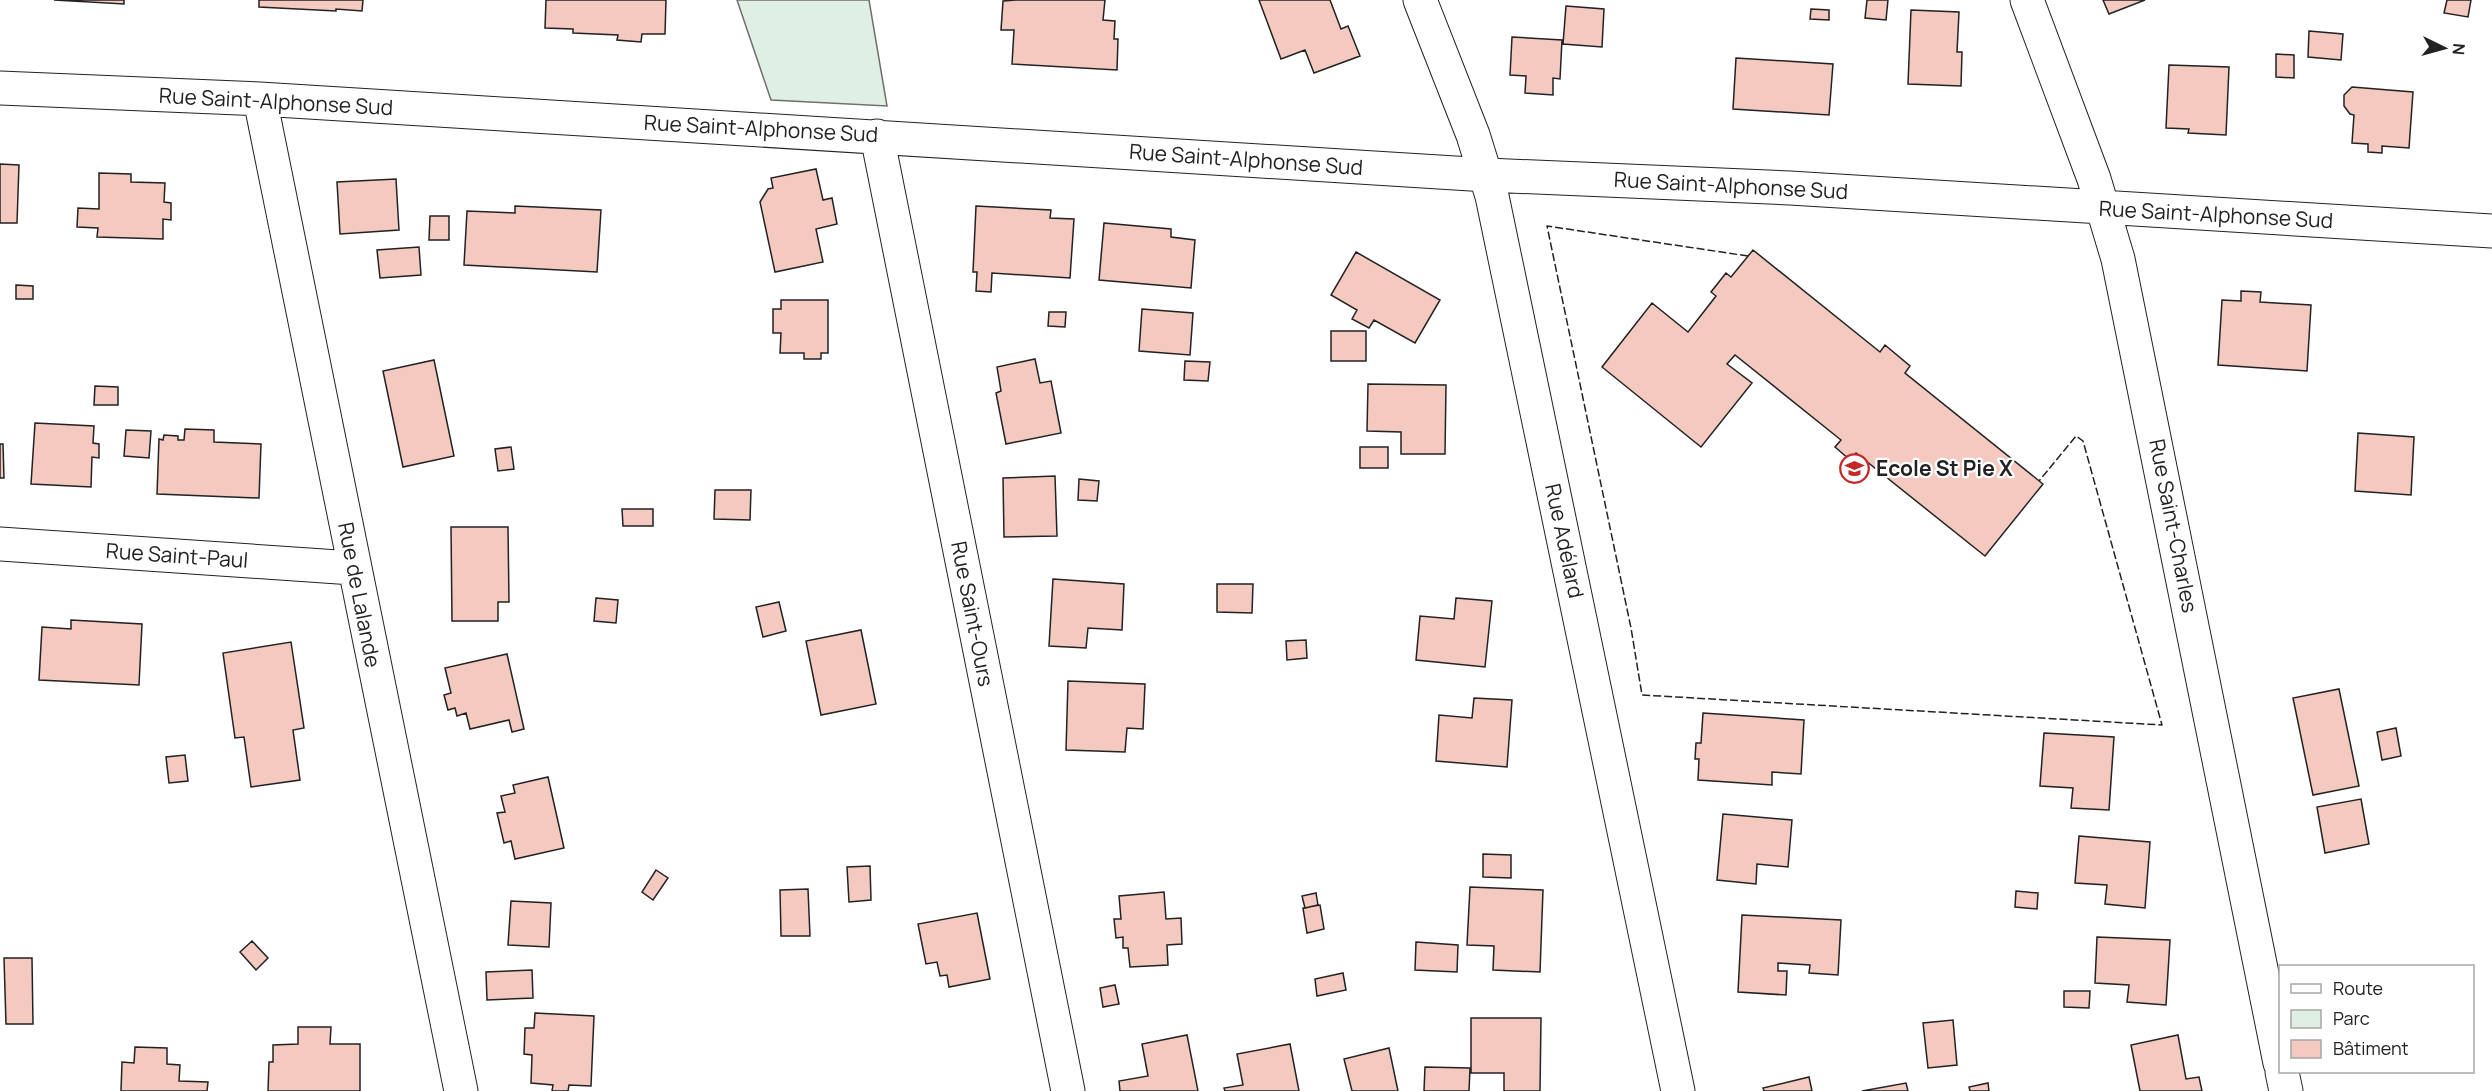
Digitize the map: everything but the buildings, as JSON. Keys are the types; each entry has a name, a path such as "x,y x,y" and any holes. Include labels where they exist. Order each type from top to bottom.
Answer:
{"street":[{"name":"Rue Adélard","path":"1420,0 1487,175 1678,1091"},
{"name":"Rue Saint-Charles","path":"2027,0 2104,208 2118,259 2279,1058"},
{"name":"Rue Saint-Alphonse Sud","path":"0,88 260,99 1487,175 1790,188 2492,231"},
{"name":"Rue de Lalande","path":"260,99 353,568 461,1091"},
{"name":"Rue Saint-Ours","path":"877,136 1068,1091"},
{"name":"Rue Saint-Paul","path":"0,544 353,568"},
{"path":"2282,1073 2286,1091"}],"green space":[{"path":"737,0 869,0 887,106 771,100"}],"fence":[{"path":"1748,256 1547,226 1631,628 1642,695 2162,725 2083,441 2076,436 2039,481"}],"place":[{"name":"Ecole St Pie X","path":"1855,469"}]}
